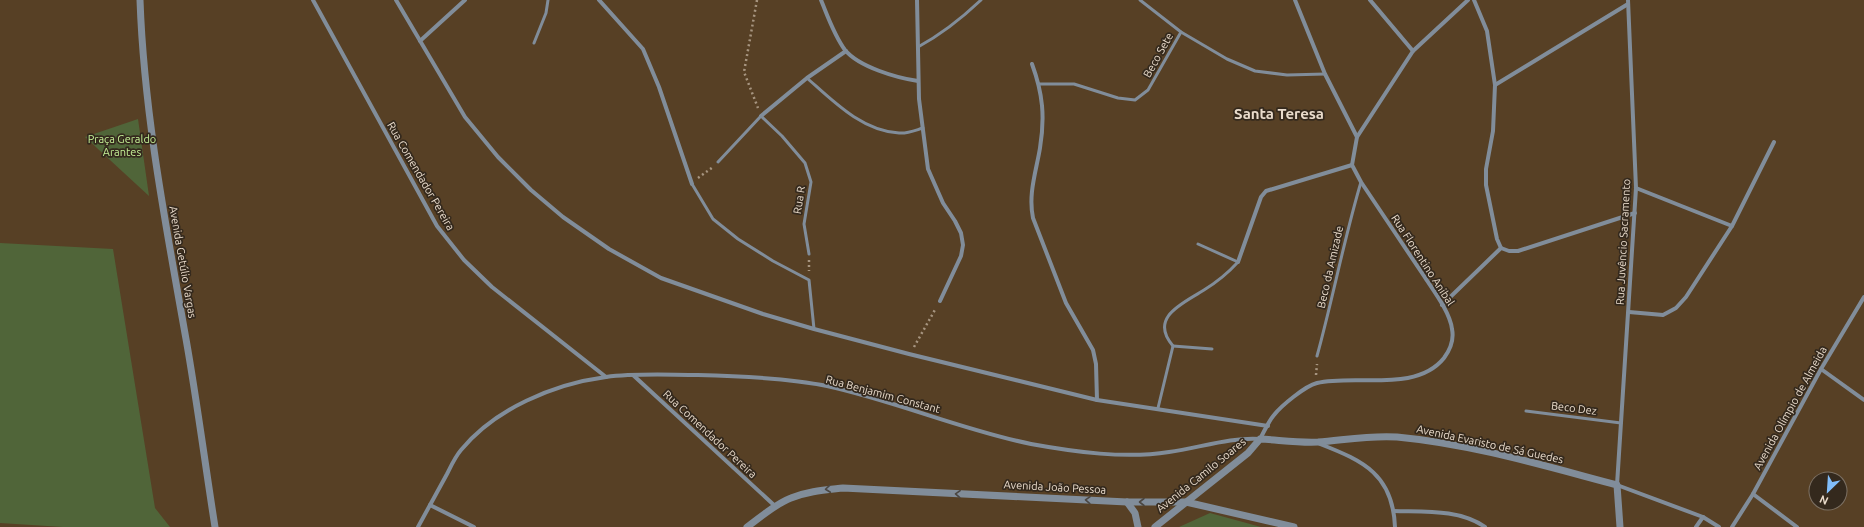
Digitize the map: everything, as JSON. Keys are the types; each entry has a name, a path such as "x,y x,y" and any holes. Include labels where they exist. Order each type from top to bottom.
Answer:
{"street":[{"name":"Avenida Getúlio Vargas","path":"140,0 142,54 158,179 189,358 215,527"},
{"name":"Rua Comendador Pereira","path":"313,0 437,226 464,260 492,287 606,377"},
{"path":"396,0 465,117 498,157 531,190 563,217 609,249 661,278 728,303 814,329 1097,400 1158,408 1268,426"},
{"path":"420,41 465,0"},
{"path":"599,0 643,49 659,87 692,184"},
{"path":"821,0 834,31 846,51 868,66 888,74 918,81"},
{"path":"917,0 918,81 928,169 943,203 961,233 963,246 961,256 940,301"},
{"path":"1295,0 1325,74 1357,137"},
{"path":"1370,0 1413,52"},
{"path":"1238,262 1261,197 1266,190 1352,165 1357,137 1413,52 1468,0"},
{"path":"1474,0 1486,31 1495,85 1493,131 1486,169 1486,185 1497,239 1501,248 1509,251 1518,251 1634,213"},
{"path":"1495,85 1628,2"},
{"name":"Rua Juvêncio Sacramento","path":"1617,485 1636,188 1628,2"},
{"path":"761,116 807,78 846,51"},
{"path":"1032,64 1039,84 1043,104 1043,126 1031,193 1033,218 1058,284 1074,319 1093,350 1096,364 1097,400"},
{"path":"1629,312 1663,315 1676,308 1686,297 1732,226 1774,142"},
{"name":"Rua Florentino Anibal","path":"1260,439 1274,415 1293,397 1316,383 1391,380 1414,377 1427,372 1440,363 1448,353 1452,342 1452,328 1442,305 1361,182 1352,165"},
{"path":"1636,188 1732,226"},
{"path":"1442,305 1501,248"},
{"name":"Avenida Olímpio de Almeida","path":"1732,527 1753,494 1821,369 1864,297"},
{"path":"1821,369 1864,400"},
{"name":"Rua Comendador Pereira","path":"632,375 775,506"},
{"name":"Rua Benjamim Constant","path":"418,527 459,452 474,436 493,422 530,399 572,383 606,377 632,375 735,376 826,386 987,433 1031,444 1073,450 1134,454 1167,453 1218,443 1260,439"},
{"name":"Avenida Evaristo de Sá Guedes","path":"1260,439 1316,442 1377,436 1421,440 1543,465 1617,485"},
{"name":"Avenida Camilo Soares","path":"1155,527 1248,453 1260,439"},
{"path":"1316,442 1351,456 1371,470 1388,489 1394,511 1395,527"},
{"path":"1620,527 1617,485 1703,517 1719,527"},
{"name":"Avenida João Pessoa","path":"747,527 775,506 791,498 813,491 843,488 1127,502 1186,502 1294,527"},
{"path":"1753,494 1797,527"},
{"path":"1127,502 1135,513 1138,527"},
{"path":"430,505 474,527"},
{"path":"1394,511 1438,512 1470,519 1485,527"},
{"path":"1696,527 1703,517"}],"lane":[{"path":"534,43 546,13 548,0"},
{"path":"918,47 943,33 981,0"},
{"path":"1140,0 1181,32 1227,59 1256,71 1287,76 1325,74"},
{"name":"Beco Sete","path":"1039,84 1074,84 1118,98 1135,100 1148,90 1181,32"},
{"path":"807,78 845,112 878,128 900,133 924,128"},
{"path":"718,162 761,116"},
{"name":"Rua R","path":"761,116 782,136 805,163 811,182 804,224 809,254"},
{"name":"Beco da Amizade","path":"1317,356 1361,182"},
{"path":"692,184 713,219 719,224 738,239 773,261 809,280 814,329"},
{"path":"1198,244 1238,262 1224,277 1173,309 1165,325 1165,337 1173,346 1212,349"},
{"path":"1158,408 1173,346"},
{"name":"Beco Dez","path":"1526,411 1621,423"}],"path":[{"path":"756,0 744,72 761,116"},
{"path":"692,184 718,162"},
{"path":"809,254 809,280"},
{"path":"910,354 940,301"},
{"path":"1316,383 1317,356"}],"green space":[{"name":"Praça Geraldo Arantes","path":"138,119 149,196 85,137"},
{"path":"0,243 113,249 155,508 170,527 63,527 0,523"},
{"path":"1210,513 1261,527 1179,527"}],"district":[{"name":"Santa Teresa","path":"1279,114"}]}
